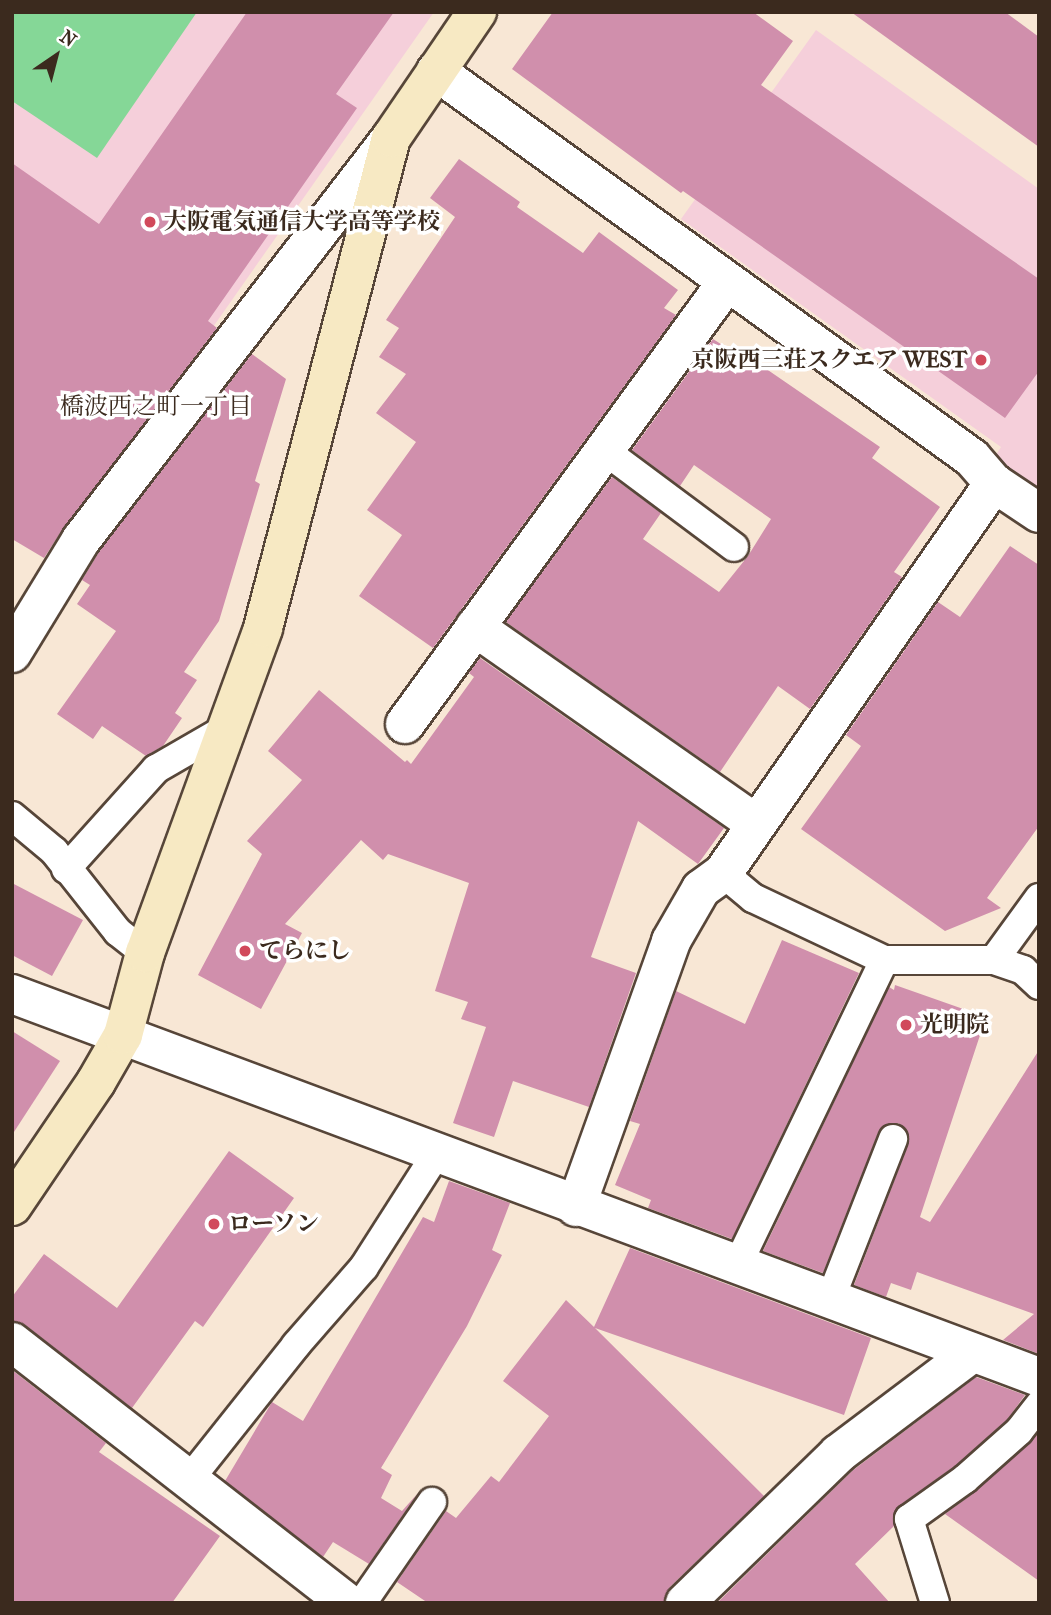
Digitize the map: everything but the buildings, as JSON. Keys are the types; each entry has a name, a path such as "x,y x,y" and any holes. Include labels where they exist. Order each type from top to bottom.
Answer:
{"street":[{"path":"12,653 81,540 391,138 477,12"},
{"path":"436,71 972,457 994,483 1039,513"},
{"path":"12,1206 96,1082 122,1035 145,953 262,628 391,138"},
{"path":"405,724 727,282"},
{"path":"576,1207 660,965 701,889 723,873 994,483"},
{"path":"475,627 756,824"},
{"path":"12,994 576,1207 1039,1377"},
{"path":"12,1342 329,1597"},
{"path":"702,1597 838,1454 972,1353"}],"lane":[{"path":"604,450 734,547"},
{"path":"66,869 156,769 227,728"},
{"path":"12,816 54,851 118,932 145,953"},
{"path":"723,873 753,898 884,960 994,960 1023,970 1039,985"},
{"path":"994,960 1039,898"},
{"path":"737,1266 884,960"},
{"path":"830,1300 893,1139"},
{"path":"188,1481 296,1345 364,1267 437,1153"},
{"path":"935,1603 909,1520 974,1471 1019,1431 1039,1405"},
{"path":"362,1603 432,1502"}],"shaded area":[{"name":"大阪電気通信大学高等学校","path":"12,12 434,12 98,491 12,431"},
{"path":"816,30 1039,189 1039,490 994,458 1001,447 681,219"}],"green space":[{"path":"12,12 197,12 97,158 12,101"}],"place":[{"name":"大阪電気通信大学高等学校","path":"150,222"},
{"name":"京阪西三荘スクエア WEST","path":"981,360"},
{"name":"てらにし","path":"245,951"},
{"name":"光明院","path":"906,1025"},
{"name":"ローソン","path":"214,1224"}],"district":[{"name":"橋波西之町一丁目","path":"156,407"}]}
